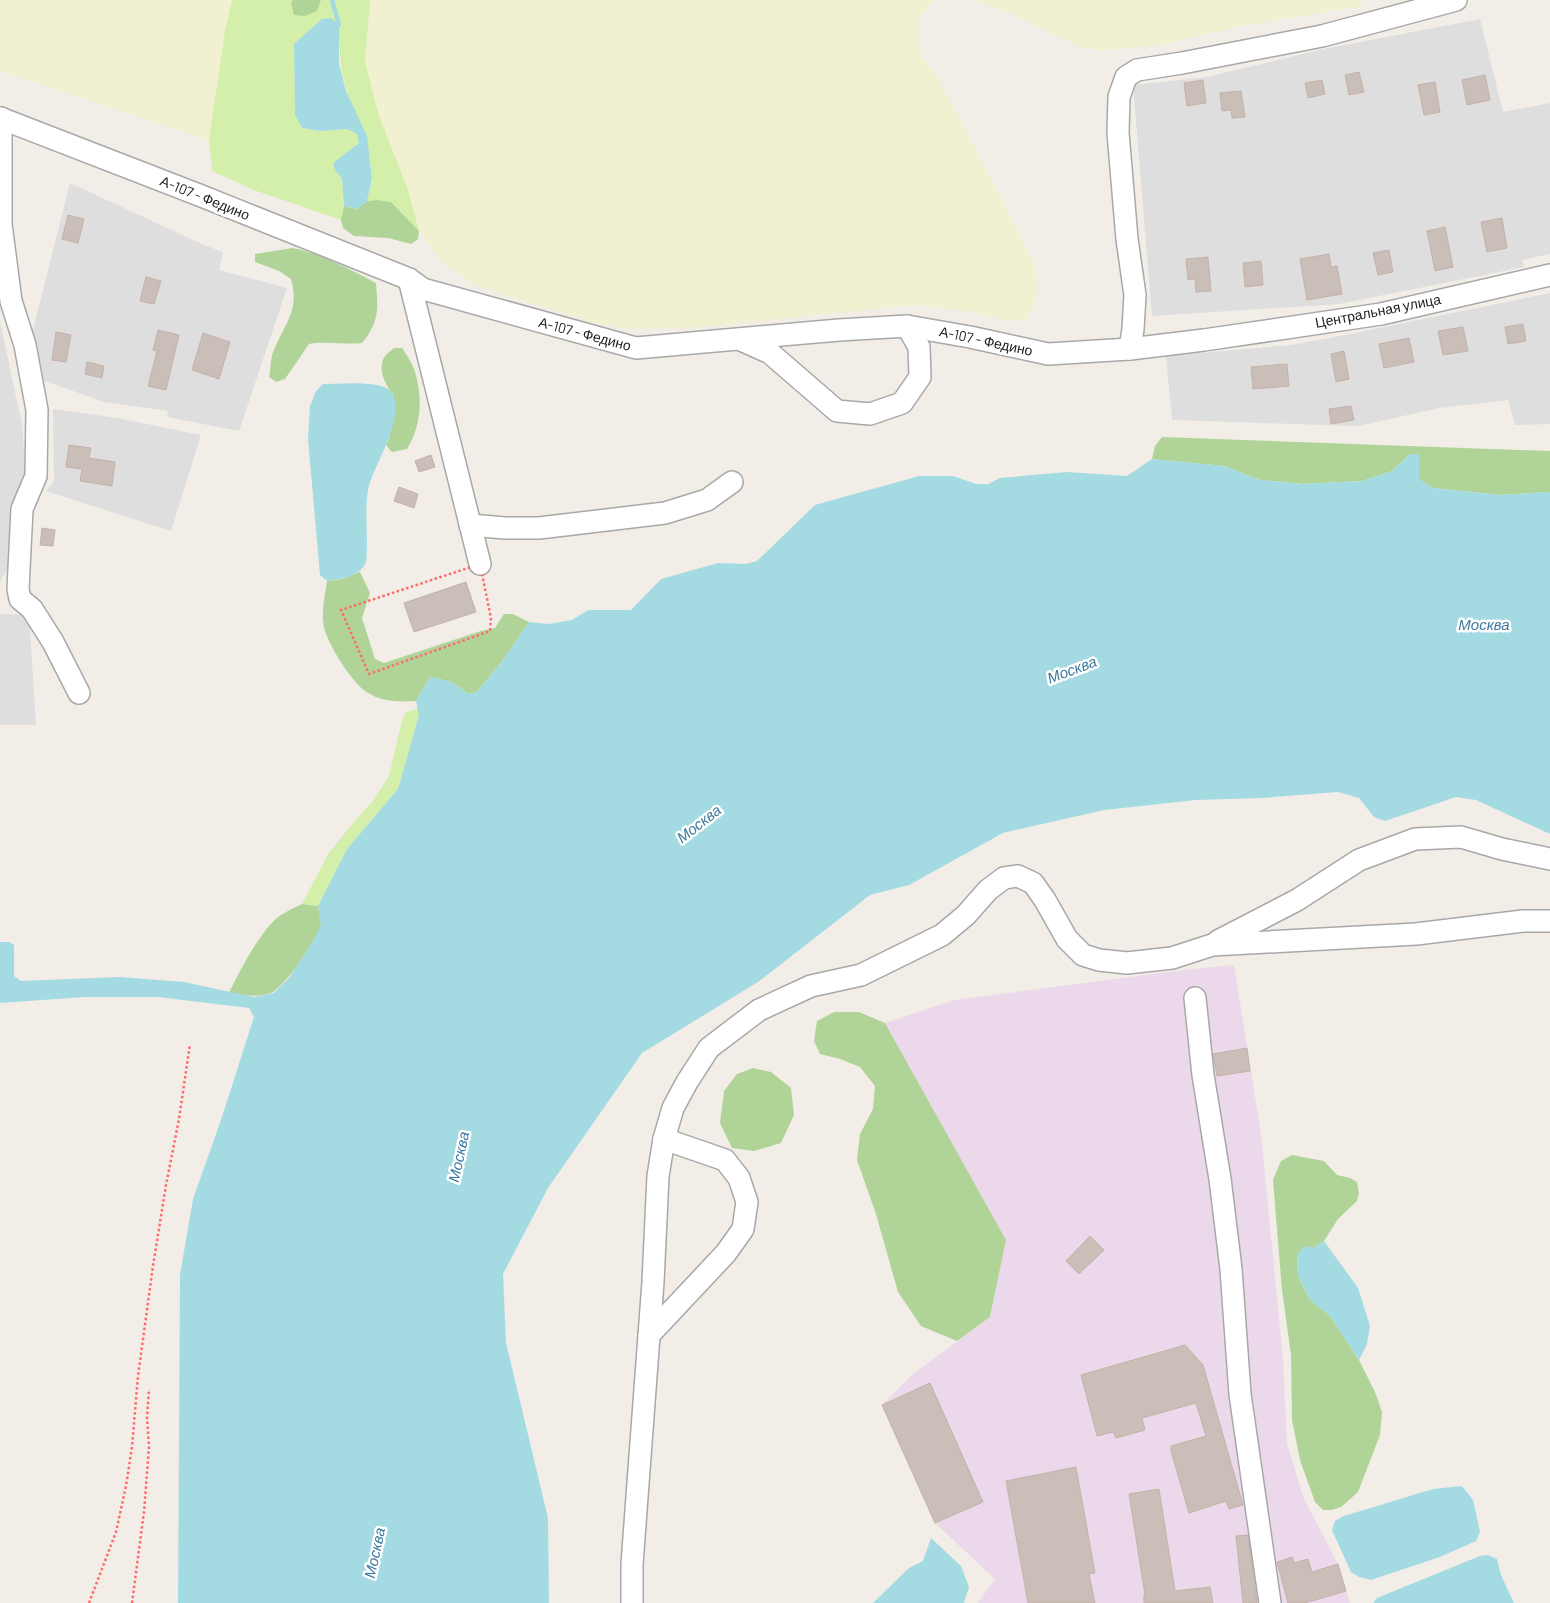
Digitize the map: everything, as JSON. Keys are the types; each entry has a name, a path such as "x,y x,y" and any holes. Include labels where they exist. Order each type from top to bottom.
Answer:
{"street":[{"path":"1130,349 1135,295 1126,239 1118,133 1119,97 1126,77 1137,70 1322,36 1456,0"},
{"path":"0,118 1,224 11,301 25,345 37,410 36,476 22,509 18,589 20,600 32,609 53,642 79,693"},
{"name":"А-107 - Федино","path":"0,118 409,279 422,289 636,348 907,326 970,336 1048,354 1130,349 1204,340"},
{"name":"Центральная улица","path":"1204,340 1381,314 1550,275"},
{"path":"409,279 480,564"},
{"path":"738,339 770,353 837,411 870,414 902,403 920,377 920,347 907,326"},
{"path":"470,526 539,528 665,513 707,500 732,482"},
{"path":"632,1603 632,1564 649,1335 658,1176 664,1139 673,1108 709,1048 760,1010 811,986 861,975 942,935 966,914 988,890 1004,878 1018,876 1033,883 1067,939 1083,955 1099,960 1127,963 1172,958 1212,945 1297,900 1359,860 1415,839 1461,837 1502,849 1550,859"},
{"path":"1212,945 1416,934 1523,921 1550,921"},
{"path":"1195,998 1203,1075 1220,1179 1230,1260 1240,1394 1270,1603"},
{"path":"649,1335 726,1253 743,1228 747,1202 739,1178 725,1160 664,1139"}],"path":[{"path":"480,564 491,618 490,631 369,674 340,610 480,564"},
{"path":"89,1603 116,1532 126,1486 153,1266 190,1044"},
{"path":"132,1603 144,1512 149,1447 147,1418 149,1389"}],"shaded area":[{"path":"1480,19 1503,112 1550,103 1550,254 1522,260 1524,267 1339,304 1152,316 1133,85 1207,77 1324,49"},
{"path":"70,183 223,252 219,270 287,288 239,431 167,417 168,411 105,402 44,381 32,334"},
{"path":"1550,293 1550,424 1515,425 1508,400 1439,408 1359,426 1172,420 1166,356 1291,345"},
{"path":"0,321 22,425 26,475 13,502 8,569 0,581"},
{"path":"53,409 117,418 201,435 171,531 46,491 54,481"},
{"path":"0,614 29,615 36,725 0,725"},
{"path":"1234,965 1261,1134 1283,1359 1287,1443 1303,1497 1338,1564 1350,1603 978,1603 995,1579 935,1523 882,1405 912,1375 990,1317 1006,1240 885,1023 954,1000"}],"green space":[{"path":"0,0 232,0 225,31 209,140 0,71"},
{"path":"232,0 293,0 291,2 317,11 321,0 370,0 365,61 379,116 407,187 419,231 391,202 367,201 372,182 371,166 348,96 340,59 340,46 294,44 295,115 302,128 320,131 347,129 357,134 359,143 333,163 335,170 342,179 344,206 341,220 254,190 212,171 209,140 225,31"},
{"path":"293,0 321,0 317,11 305,16 294,15 291,2"},
{"path":"370,0 934,0 920,17 920,54 940,82 1036,269 1037,297 1027,319 1006,321 973,312 915,305 690,328 625,329 588,321 475,285 441,261 419,231 407,187 379,116 365,61"},
{"path":"975,0 1364,0 1357,7 1241,26 1164,44 1100,51 1078,46 1001,9"},
{"path":"367,201 391,202 419,231 418,239 411,244 388,238 354,236 343,228 341,220 344,206 357,209"},
{"path":"293,248 325,258 376,283 376,314 372,328 362,343 309,344 285,379 276,382 269,377 272,356 290,316 294,299 293,290 291,279 279,271 255,262 255,254"},
{"path":"394,348 402,348 410,360 417,379 420,400 416,430 412,440 407,449 392,452 386,445 389,439 393,394 383,376 382,366 385,356"},
{"path":"1162,437 1550,451 1550,492 1500,495 1433,488 1419,480 1419,455 1410,454 1392,471 1362,481 1303,484 1260,480 1224,466 1152,459 1155,446"},
{"path":"360,572 370,593 362,618 375,659 384,663 495,628 504,614 513,614 529,622 503,660 477,692 468,694 452,682 430,677 416,701 385,700 368,693 355,682 330,643 323,622 327,581 342,579"},
{"path":"418,708 419,715 398,789 347,849 318,906 302,904 329,853 373,801 389,776 402,720 405,713"},
{"path":"302,904 318,906 321,925 314,941 284,983 266,995 256,996 229,993 253,948 273,921"},
{"path":"834,1012 859,1012 885,1023 1006,1240 990,1317 957,1341 921,1326 898,1292 876,1214 857,1160 860,1134 873,1109 875,1086 860,1067 820,1054 814,1041 817,1021"},
{"path":"753,1068 771,1072 791,1088 794,1115 781,1143 754,1151 732,1148 720,1123 724,1091 737,1074"},
{"path":"1292,1155 1324,1161 1337,1175 1357,1182 1359,1193 1357,1201 1338,1219 1324,1241 1313,1248 1297,1254 1298,1276 1310,1300 1329,1315 1359,1360 1375,1392 1382,1412 1380,1435 1358,1492 1341,1507 1331,1510 1323,1510 1315,1502 1300,1460 1292,1420 1291,1355 1282,1290 1273,1180 1281,1161"}],"water":[{"path":"331,18 339,25 339,64 346,91 367,136 372,179 367,201 357,209 344,206 342,179 335,170 333,163 359,143 357,134 347,129 320,131 302,128 295,115 294,44 322,19"},
{"path":"360,383 380,386 392,393 395,403 395,415 388,442 368,490 366,562 355,574 327,581 320,575 308,439 310,406 316,391 323,384"},
{"name":"Москва","path":"1410,454 1419,455 1419,479 1433,488 1500,495 1550,492 1550,834 1476,800 1456,797 1385,821 1374,817 1359,798 1338,792 1261,798 1196,800 1104,810 1003,833 909,885 870,895 758,982 642,1053 548,1188 503,1274 506,1343 548,1518 549,1603 178,1603 180,1275 193,1199 254,1017 249,1008 158,997 85,997 0,1003 0,942 9,942 14,945 14,976 21,981 120,977 184,982 254,997 274,993 289,978 313,941 321,925 318,906 347,849 398,789 419,715 416,701 430,677 452,682 468,694 477,692 503,660 529,622 549,624 572,620 588,610 631,610 661,579 718,563 746,564 757,561 815,505 919,476 953,476 976,484 988,484 1000,478 1067,472 1127,476 1152,459 1224,466 1260,480 1303,484 1362,481 1392,471"},
{"path":"1324,1241 1358,1288 1370,1326 1367,1344 1359,1360 1329,1315 1310,1300 1298,1276 1297,1254 1305,1246 1313,1248"},
{"path":"1462,1486 1473,1500 1480,1532 1476,1541 1440,1557 1371,1580 1359,1577 1351,1572 1332,1530 1335,1521 1344,1516 1433,1489"},
{"path":"931,1538 961,1566 969,1587 964,1603 873,1603 909,1568 923,1561"},
{"path":"1488,1555 1497,1559 1501,1575 1514,1603 1373,1603 1377,1598 1480,1556"}],"building":[{"path":"1359,72 1364,92 1349,95 1345,75"},
{"path":"1485,75 1490,100 1467,105 1462,80"},
{"path":"1203,80 1206,103 1187,106 1184,83"},
{"path":"1322,80 1325,94 1308,98 1305,83"},
{"path":"1435,82 1440,112 1424,115 1418,85"},
{"path":"1241,91 1245,117 1232,118 1231,110 1222,111 1220,93"},
{"path":"68,215 84,219 78,243 62,239"},
{"path":"1502,218 1507,248 1487,252 1481,222"},
{"path":"1445,227 1453,267 1435,271 1427,231"},
{"path":"1389,250 1393,272 1378,275 1373,253"},
{"path":"1329,254 1331,267 1337,266 1342,294 1307,300 1300,259"},
{"path":"1208,257 1211,291 1196,292 1195,279 1188,280 1186,259"},
{"path":"1261,261 1263,285 1245,287 1243,263"},
{"path":"146,277 161,281 154,304 140,301"},
{"path":"1523,324 1526,341 1508,344 1505,327"},
{"path":"1463,327 1468,351 1443,355 1438,331"},
{"path":"158,330 179,335 166,390 148,386 157,351 153,350"},
{"path":"56,332 71,335 66,362 52,360"},
{"path":"203,333 230,342 219,379 192,370"},
{"path":"1409,338 1414,362 1384,368 1379,344"},
{"path":"1344,351 1349,379 1336,382 1331,354"},
{"path":"87,362 104,366 102,378 85,374"},
{"path":"1287,364 1289,386 1253,389 1251,367"},
{"path":"1351,406 1354,420 1331,424 1329,409"},
{"path":"69,445 91,448 89,458 115,462 112,486 80,481 82,469 66,467"},
{"path":"431,455 435,467 419,472 415,461"},
{"path":"399,487 418,494 414,508 394,501"},
{"path":"42,528 55,530 53,546 40,545"},
{"path":"466,582 476,612 414,632 404,603"},
{"path":"1247,1048 1250,1071 1217,1076 1213,1054"},
{"path":"1090,1236 1104,1250 1079,1274 1066,1261"},
{"path":"1185,1345 1203,1365 1243,1505 1229,1509 1226,1501 1189,1513 1171,1446 1206,1436 1196,1403 1142,1418 1145,1430 1116,1438 1113,1432 1097,1436 1081,1375"},
{"path":"930,1383 983,1502 935,1523 882,1405"},
{"path":"1076,1467 1095,1573 1089,1574 1095,1603 1028,1603 1006,1481"},
{"path":"1159,1489 1175,1591 1210,1587 1213,1603 1144,1603 1145,1595 1129,1494"},
{"path":"1248,1535 1257,1603 1243,1603 1236,1536"},
{"path":"1292,1557 1294,1563 1308,1559 1312,1572 1338,1564 1346,1591 1305,1603 1288,1603 1277,1562"}],"waterway":[{"path":"332,0 339,25"}]}
